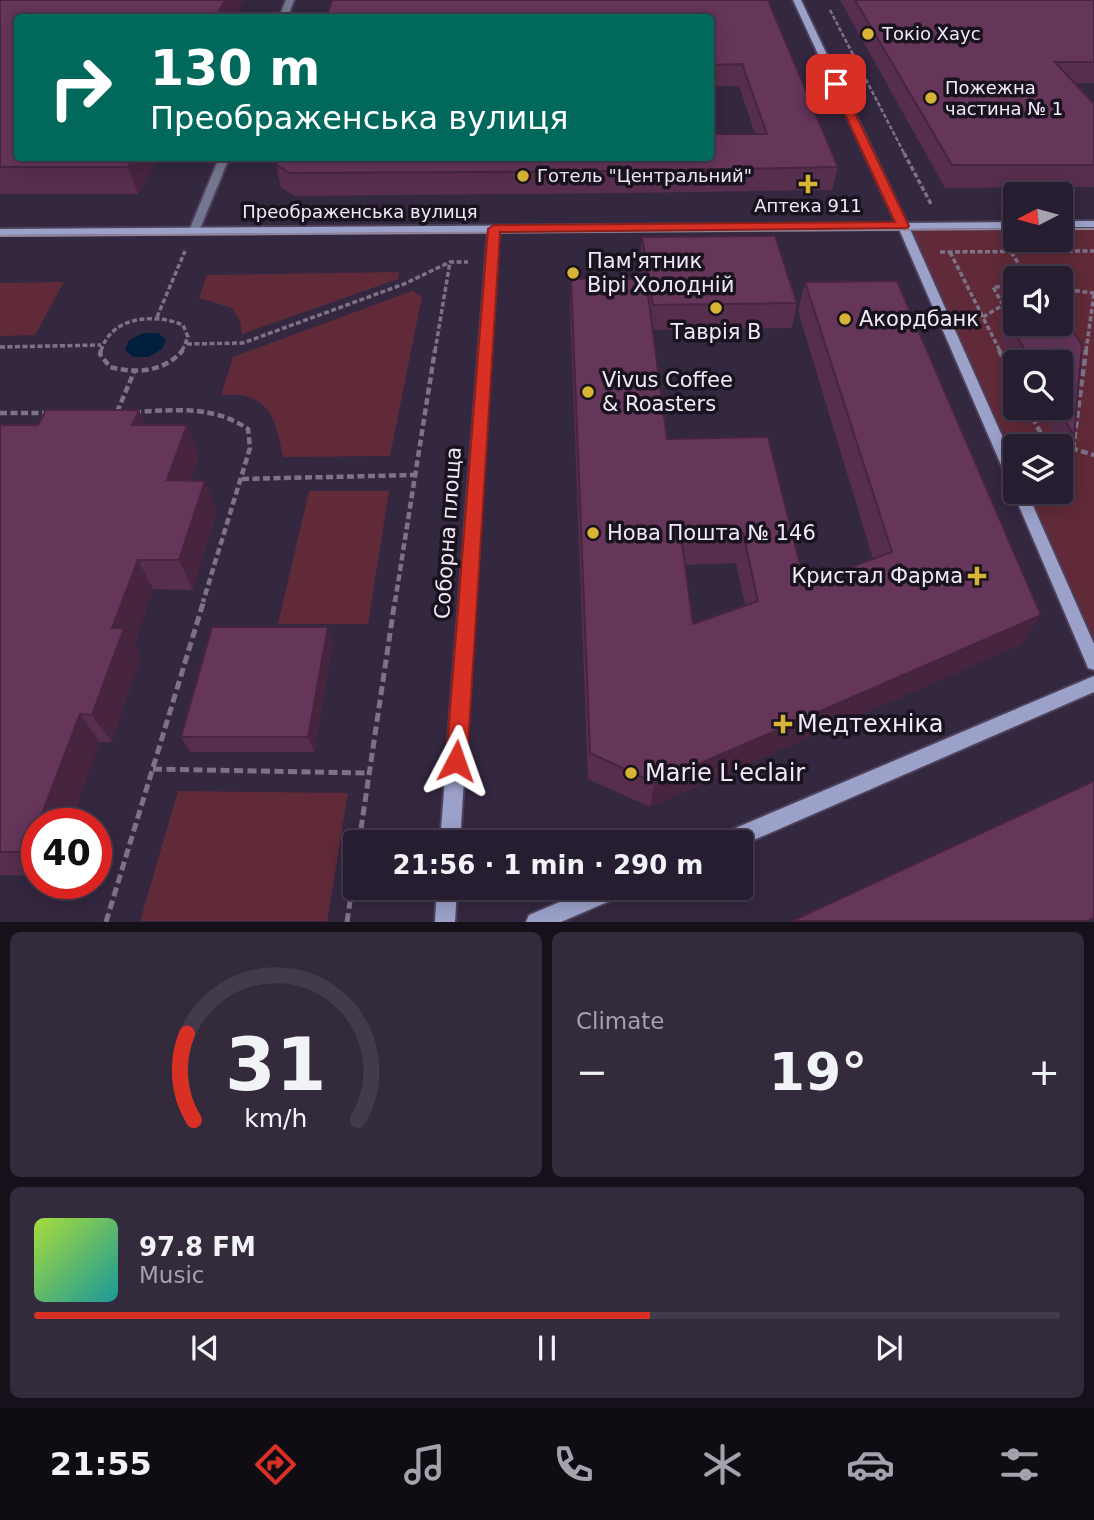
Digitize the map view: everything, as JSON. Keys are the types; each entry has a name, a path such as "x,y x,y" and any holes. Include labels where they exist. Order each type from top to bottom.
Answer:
{"street":[{"path":"797,0 914,252 1003,454"},
{"path":"194,231 223,161"},
{"path":"1073,224 1094,224"},
{"name":"Преображенська вулиця","path":"0,232 1003,225"},
{"name":"Соборна площа","path":"451,830 494,229"},
{"path":"1025,504 1094,663"},
{"path":"753,830 1094,684"},
{"path":"445,922 446,900"},
{"path":"536,922 588,900"}],"path":[{"path":"827,2 933,209"},
{"path":"157,317 194,231"},
{"path":"914,252 1003,251"},
{"path":"1073,251 1094,251"},
{"path":"950,252 1003,358"},
{"path":"187,344 243,343 404,284 450,262 414,475 361,830"},
{"path":"983,317 1003,305 993,287 1003,287"},
{"path":"1073,291 1094,294 1073,449 1094,455"},
{"path":"157,317 183,325 187,330 187,344 181,352 160,366 134,372 110,367 100,354 101,345 117,328 143,318 157,317"},
{"path":"0,346 101,345"},
{"path":"1077,356 1084,366"},
{"path":"117,412 134,372"},
{"path":"104,412 210,411 233,417 248,429 250,448 106,922"},
{"path":"0,413 52,413"},
{"path":"242,479 414,475"},
{"path":"153,769 369,773"},
{"path":"348,922 351,900"}],"shaded area":[{"path":"1073,224 1094,224 1094,663 1025,504 1073,504 1073,434 1003,434 1003,454 902,226 1003,225 1003,252 1073,252"},
{"path":"399,272 398,279 242,334 240,321 232,308 199,298 207,275"},
{"path":"64,282 35,335 0,336 0,283"},
{"path":"412,291 422,296 390,456 283,457 274,421 265,407 246,396 221,395 233,357"},
{"path":"309,491 389,491 368,624 278,624"},
{"path":"178,791 348,793 327,921 140,921"}],"water":[{"path":"143,333 158,333 166,340 162,349 148,357 133,357 125,350 129,340"}],"building":[{"path":"0,0 225,0 217,14 14,14 14,161 132,161 128,167 0,167"},
{"path":"332,0 768,0 838,167 290,173 276,165 277,161 714,161 714,134 767,134 742,64 714,65 714,14 327,14"},
{"path":"855,0 1094,0 1094,62 1055,62 1094,104 1094,165 952,165"},
{"path":"775,236 797,303 653,305 642,237"},
{"path":"571,279 646,279 667,439 768,437 805,584 892,552 805,282 897,281 1041,615 655,783 590,753","holes":["743,533 758,601 693,624 681,536"]},
{"path":"1073,331 1082,345 1074,436 1065,420 1073,420 1073,350 1025,350 1017,336 1073,336"},
{"path":"46,410 139,410 132,425 187,425 167,480 205,481 179,560 138,560 112,628 124,628 92,715 80,714 44,808 21,808 21,852 0,852 0,425 38,425"},
{"path":"212,627 328,627 308,737 181,737"},
{"path":"1094,781 1094,918 1088,921 792,921"}],"tram line":[{"path":"0,236 1003,229"},
{"path":"1073,229 1094,229"}],"place":[{"name":"Токіо Хаус","path":"868,34"},
{"name":"Пожежна частина № 1","path":"931,98"},
{"name":"Готель \"Центральний\"","path":"523,176"},
{"name":"Аптека 911","path":"808,184"},
{"name":"Пам'ятник Вірі Холодній","path":"573,273"},
{"name":"Таврія В","path":"716,308"},
{"name":"Акордбанк","path":"845,319"},
{"name":"Vivus Coffee & Roasters","path":"588,392"},
{"name":"Нова Пошта № 146","path":"593,533"},
{"name":"Кристал Фарма","path":"977,576"},
{"name":"Медтехніка","path":"783,724"},
{"name":"Marie L'eclair","path":"631,773"}],"route":[{"path":"456,761 494,229 902,226 836,84"}]}
